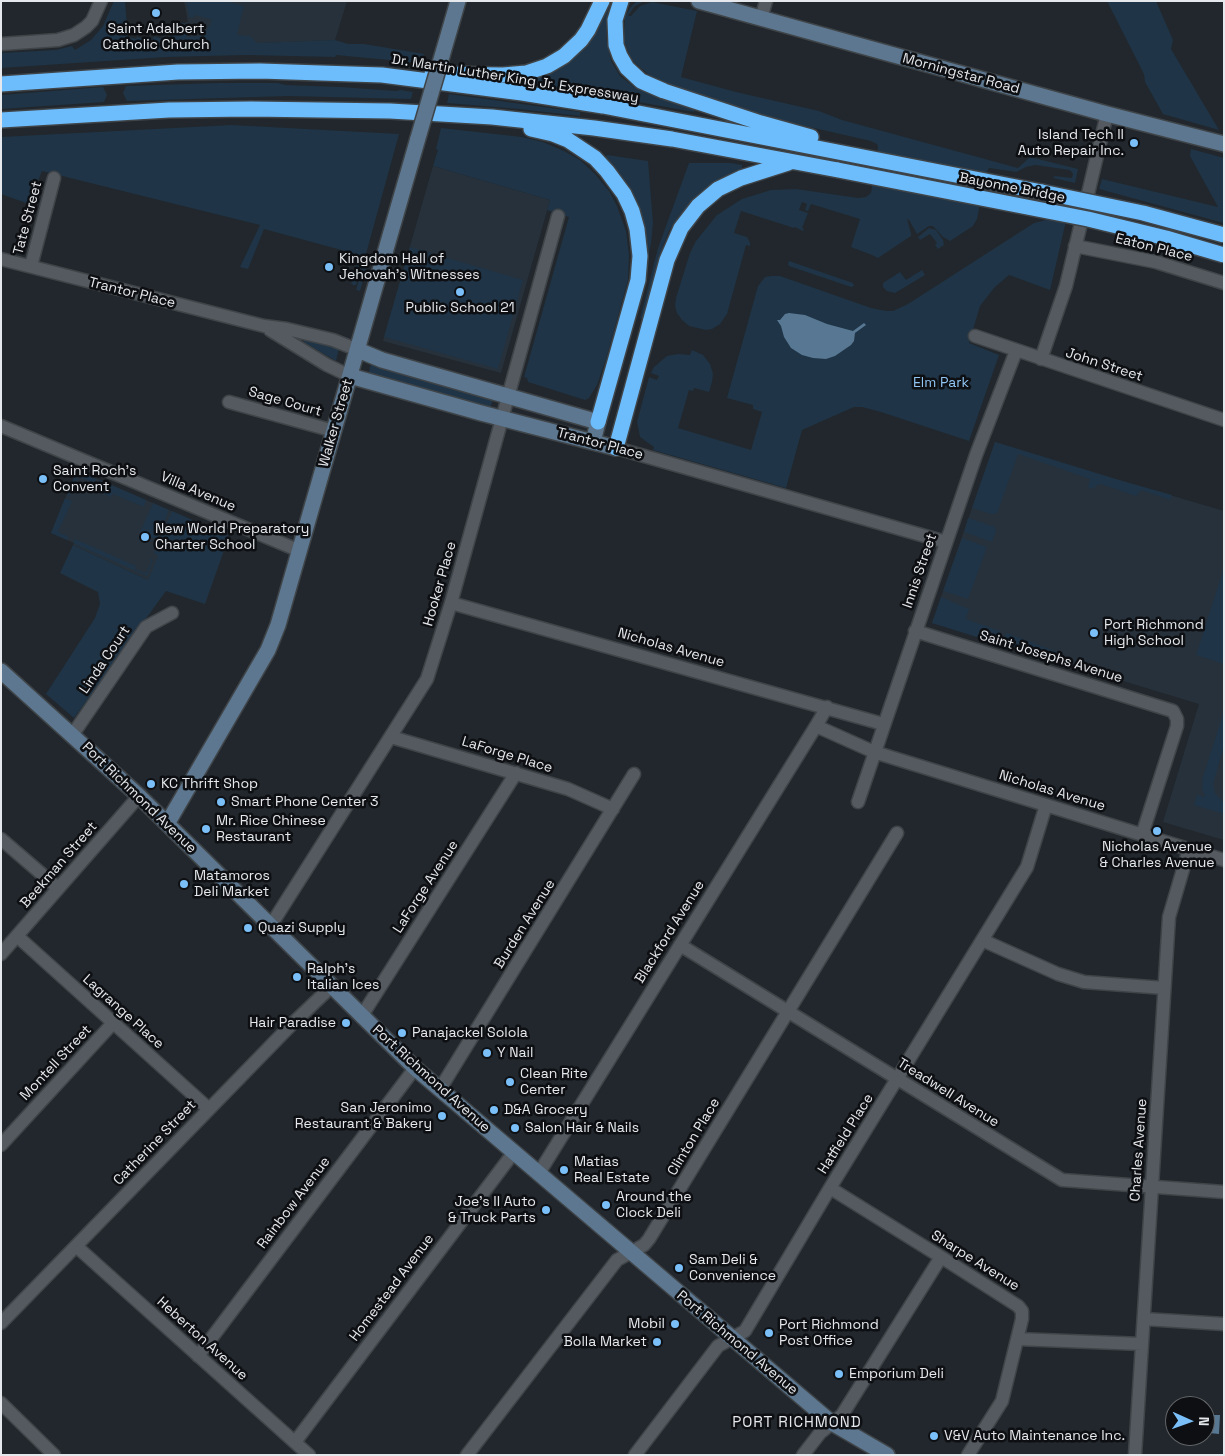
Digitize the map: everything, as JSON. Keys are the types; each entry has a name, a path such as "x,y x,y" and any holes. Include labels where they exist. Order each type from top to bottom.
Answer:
{"highway":[{"path":"588,1 593,20"},
{"path":"382,75 456,74 503,76 534,71 556,62 575,47 585,35 602,1"},
{"path":"621,1 614,32 617,50 631,73 646,84 761,123 810,136 841,153"},
{"path":"614,32 621,16 632,1"},
{"name":"Dr. Martin Luther King Jr. Expressway","path":"1,84 188,72 300,72 382,75 578,102 841,153"},
{"path":"1,121 161,111 251,109 390,111 492,117 632,133 713,146 792,162"},
{"path":"492,117 517,127 553,134 582,148 607,171 624,194 632,211 640,248 638,280 598,422"},
{"name":"Bayonne Bridge","path":"841,153 1078,199 1143,213 1224,235"},
{"path":"616,448 665,269 680,228 698,206 718,189 741,178 792,162"},
{"name":"Bayonne Bridge","path":"792,162 1088,220 1224,254"}],"street":[{"path":"1,44 58,40 79,33 92,21 101,1"},
{"name":"Walker Street","path":"167,824 268,650 278,625 458,1"},
{"name":"Morningstar Road","path":"699,1 1106,114 1224,144"},
{"path":"761,19 766,1"},
{"path":"1041,359 1066,286 1106,114"},
{"name":"Tate Street","path":"31,266 54,178"},
{"name":"Hooker Place","path":"271,926 427,679 451,603 558,216"},
{"name":"Eaton Place","path":"1075,246 1156,262 1224,283"},
{"name":"Trantor Place","path":"1,259 264,326 287,329 333,340 382,360 598,422"},
{"name":"Trantor Place","path":"264,326 327,365 350,376 502,419 616,448 946,542"},
{"name":"John Street","path":"975,336 1224,420"},
{"name":"Innis Street","path":"858,802 976,456 1016,351"},
{"name":"Sage Court","path":"229,402 334,431"},
{"path":"593,442 598,422"},
{"name":"Villa Avenue","path":"1,426 300,551"},
{"name":"Nicholas Avenue","path":"451,603 884,724"},
{"name":"Linda Court","path":"73,734 146,626 172,613"},
{"name":"Saint Josephs Avenue","path":"915,631 1171,709 1176,714 1177,726 1142,835"},
{"name":"Port Richmond Avenue","path":"1,671 73,734 139,796 332,986 361,1017 415,1068 832,1423 887,1455"},
{"name":"Blackford Avenue","path":"539,1173 827,707"},
{"name":"Nicholas Avenue","path":"816,726 874,752 1224,860"},
{"name":"LaForge Place","path":"391,736 568,789 613,809"},
{"name":"LaForge Avenue","path":"361,1017 516,773"},
{"name":"Burden Avenue","path":"440,1089 634,774"},
{"name":"Beekman Street","path":"1,954 139,796"},
{"name":"Hatfield Place","path":"635,1455 718,1346 745,1331 830,1188 1027,867 1046,805"},
{"name":"Clinton Place","path":"467,1455 617,1260 644,1245 649,1239 897,833"},
{"path":"1,839 58,888"},
{"name":"Charles Avenue","path":"1135,1455 1169,917 1189,849"},
{"name":"Lagrange Place","path":"17,936 209,1109"},
{"path":"982,940 1058,974 1084,982 1164,988"},
{"name":"Treadwell Avenue","path":"680,945 1062,1180 1224,1192"},
{"name":"Catherine Street","path":"1,1323 291,1025 332,986"},
{"name":"Montell Street","path":"1,1145 113,1023"},
{"name":"Rainbow Avenue","path":"198,1356 415,1068"},
{"name":"Homestead Avenue","path":"294,1442 514,1152"},
{"name":"Sharpe Avenue","path":"830,1188 942,1257 1018,1306 1022,1311 1022,1319 1002,1402 968,1455"},
{"name":"Heberton Avenue","path":"76,1246 309,1455"},
{"path":"803,1455 820,1433 842,1415 942,1257"},
{"path":"1144,1319 1224,1324"},
{"path":"1017,1339 1142,1344"},
{"path":"1,1404 54,1455"}],"shaded area":[{"path":"184,1 347,1 335,40 192,46 187,37 184,23 188,22"},
{"name":"Public School 21","path":"433,166 550,200 501,373 383,341"},
{"path":"785,314 805,315 827,324 853,331 864,323 866,325 855,333 854,341 851,345 835,356 826,359 813,358 802,355 791,348 784,337 777,320 780,320"},
{"name":"Port Richmond High School","path":"995,442 1224,511 1224,840 1163,822 1199,704 932,623"},
{"name":"New World Preparatory Charter School","path":"77,470 229,536 205,604 148,580 51,533"},
{"path":"1215,1415 1220,1415 1219,1434 1215,1434"}],"green space":[{"path":"114,1 125,1 128,39 129,37 136,39 137,37 145,39 146,37 153,39 154,36 162,39 163,36 171,38 176,24 184,23 187,37 204,36 212,20 195,15 193,18 189,17 186,1 226,1 244,6 237,35 250,36 257,43 335,40 348,44 364,44 424,54 421,63 336,55 335,57 246,55 166,57 1,68 1,53 56,50 72,46 75,50 91,40 103,26"},
{"path":"614,1 607,22 606,38 611,61 620,76 634,87 695,109 694,112 532,83 532,78 542,75 607,2 611,4"},
{"path":"637,1 644,1 634,7 628,16 631,16 640,6 652,2 697,11 681,77 819,111 842,120 1018,168 1030,157 1078,169 1075,183 1053,178 1055,176 1072,178 1073,174 1070,170 1035,165 1016,172 989,168 986,173 977,219 973,226 950,241 943,237 933,226 929,226 917,234 907,219 911,236 878,258 851,247 860,219 811,204 808,211 805,210 807,204 802,202 799,210 808,213 802,228 804,229 803,231 741,211 734,233 747,237 750,246 746,245 727,314 720,324 712,329 706,330 689,326 677,313 675,306 676,298 690,253 696,241 717,215 742,199 771,190 796,189 858,198 866,197 871,193 878,147 877,144 871,141 770,118 723,104 659,81 649,75 634,62 624,40 625,17"},
{"path":"1107,1 1156,1 1173,40 1171,49 1219,130 1163,114 1145,82 1144,74"},
{"path":"278,83 285,85 413,92 411,99 288,96 127,101 123,93 126,86"},
{"path":"103,87 107,95 104,102 1,109 1,95"},
{"path":"449,94 580,112 580,116 447,103"},
{"path":"232,125 399,134 366,254 370,255 360,291 356,290 364,262 356,285 353,285 351,283 357,261 345,257 345,251 264,229 248,269 240,267 260,225 42,171 29,204 1,194 1,137"},
{"path":"441,128 522,137 543,142 580,160 609,191 626,231 629,255 628,280 606,359 597,385 589,398 585,400 528,382 527,378 524,377 569,217 547,210 550,200 433,166 438,150 436,149"},
{"path":"1191,149 1224,158 1224,223 1099,189 1102,179 1218,207 1190,156"},
{"path":"607,155 648,161 653,223 651,244 645,267 605,159"},
{"path":"689,163 731,163 742,165 742,169 709,186 678,217 669,231 663,246 643,318 640,319 658,248"},
{"name":"Elm Park","path":"1053,219 1066,221 1050,290 1009,275 994,288 980,306 969,343 999,355 969,441 881,412 854,407 802,430 786,488 653,450 654,447 640,437 637,422 649,377 657,380 659,376 651,373 654,367 667,356 678,354 690,355 692,350 703,355 710,364 713,374 712,382 709,392 694,388 693,391 689,390 678,428 751,450 762,412 753,409 753,405 727,398 758,286 765,277 780,276 871,308 893,311 908,304 1034,223"},
{"path":"929,228 936,230 943,240 944,245 938,249 935,245 937,243 930,234 920,240 918,237"},
{"path":"410,247 523,280 498,369 384,337"},
{"path":"789,261 853,283 854,286 851,287 789,266"},
{"path":"922,270 925,275 895,293 887,291 883,287 883,283 900,272 906,280"},
{"path":"304,339 339,348 336,361 304,342"},
{"path":"371,364 493,399 490,409 368,375"},
{"path":"995,442 1172,495 1170,500 1141,490 1136,496 1101,484 1094,489 1088,487 1090,479 1018,454 998,511 995,514 991,514 972,508"},
{"path":"77,470 96,479 94,483 78,476 69,496 67,495"},
{"path":"100,480 146,500 144,507 113,494 111,497 95,490"},
{"path":"65,498 72,501 58,532 69,537 67,540 51,533"},
{"path":"153,503 169,510 157,540 140,532"},
{"path":"172,511 229,536 205,604 166,591 74,718 46,694 95,618 100,604 98,592 60,573 73,545 148,580 158,556 154,553"},
{"path":"968,518 995,527 996,531 992,542 964,532"},
{"path":"962,538 987,547 968,599 943,591"},
{"path":"75,539 136,566 135,569 146,573 151,562 149,556 153,561 147,576 73,543"},
{"path":"1224,568 1224,664 1196,655"},
{"path":"941,597 969,609 966,619 1000,631 996,643 932,623"},
{"path":"1006,633 1060,652 1059,656 1056,655 1051,659 1003,644"},
{"path":"1224,711 1224,746 1213,784 1215,793 1224,803 1224,814 1194,805 1197,795 1205,797 1202,788 1203,777"}],"place":[{"name":"Saint Adalbert Catholic Church","path":"156,13"},
{"name":"Island Tech II Auto Repair Inc.","path":"1134,143"},
{"name":"Kingdom Hall of Jehovah's Witnesses","path":"329,267"},
{"name":"Public School 21","path":"460,292"},
{"name":"Saint Roch's Convent","path":"43,479"},
{"name":"New World Preparatory Charter School","path":"145,537"},
{"name":"Port Richmond High School","path":"1094,633"},
{"name":"KC Thrift Shop","path":"151,784"},
{"name":"Smart Phone Center 3","path":"221,802"},
{"name":"Mr. Rice Chinese Restaurant","path":"206,829"},
{"name":"Nicholas Avenue & Charles Avenue","path":"1157,831"},
{"name":"Matamoros Deli Market","path":"184,884"},
{"name":"Quazi Supply","path":"248,928"},
{"name":"Ralph's Italian Ices","path":"297,977"},
{"name":"Hair Paradise","path":"346,1023"},
{"name":"Panajackel Solola","path":"402,1033"},
{"name":"Y Nail","path":"487,1053"},
{"name":"Clean Rite Center","path":"510,1082"},
{"name":"D&A Grocery","path":"494,1110"},
{"name":"San Jeronimo Restaurant & Bakery","path":"442,1116"},
{"name":"Salon Hair & Nails","path":"515,1128"},
{"name":"Matias Real Estate","path":"564,1170"},
{"name":"Around the Clock Deli","path":"606,1205"},
{"name":"Joe's II Auto & Truck Parts","path":"546,1210"},
{"name":"Sam Deli & Convenience","path":"679,1268"},
{"name":"Mobil","path":"675,1324"},
{"name":"Port Richmond Post Office","path":"769,1333"},
{"name":"Bolla Market","path":"657,1342"},
{"name":"Emporium Deli","path":"839,1374"},
{"name":"V&V Auto Maintenance Inc.","path":"934,1436"}],"district":[{"name":"PORT RICHMOND","path":"797,1423"}]}
